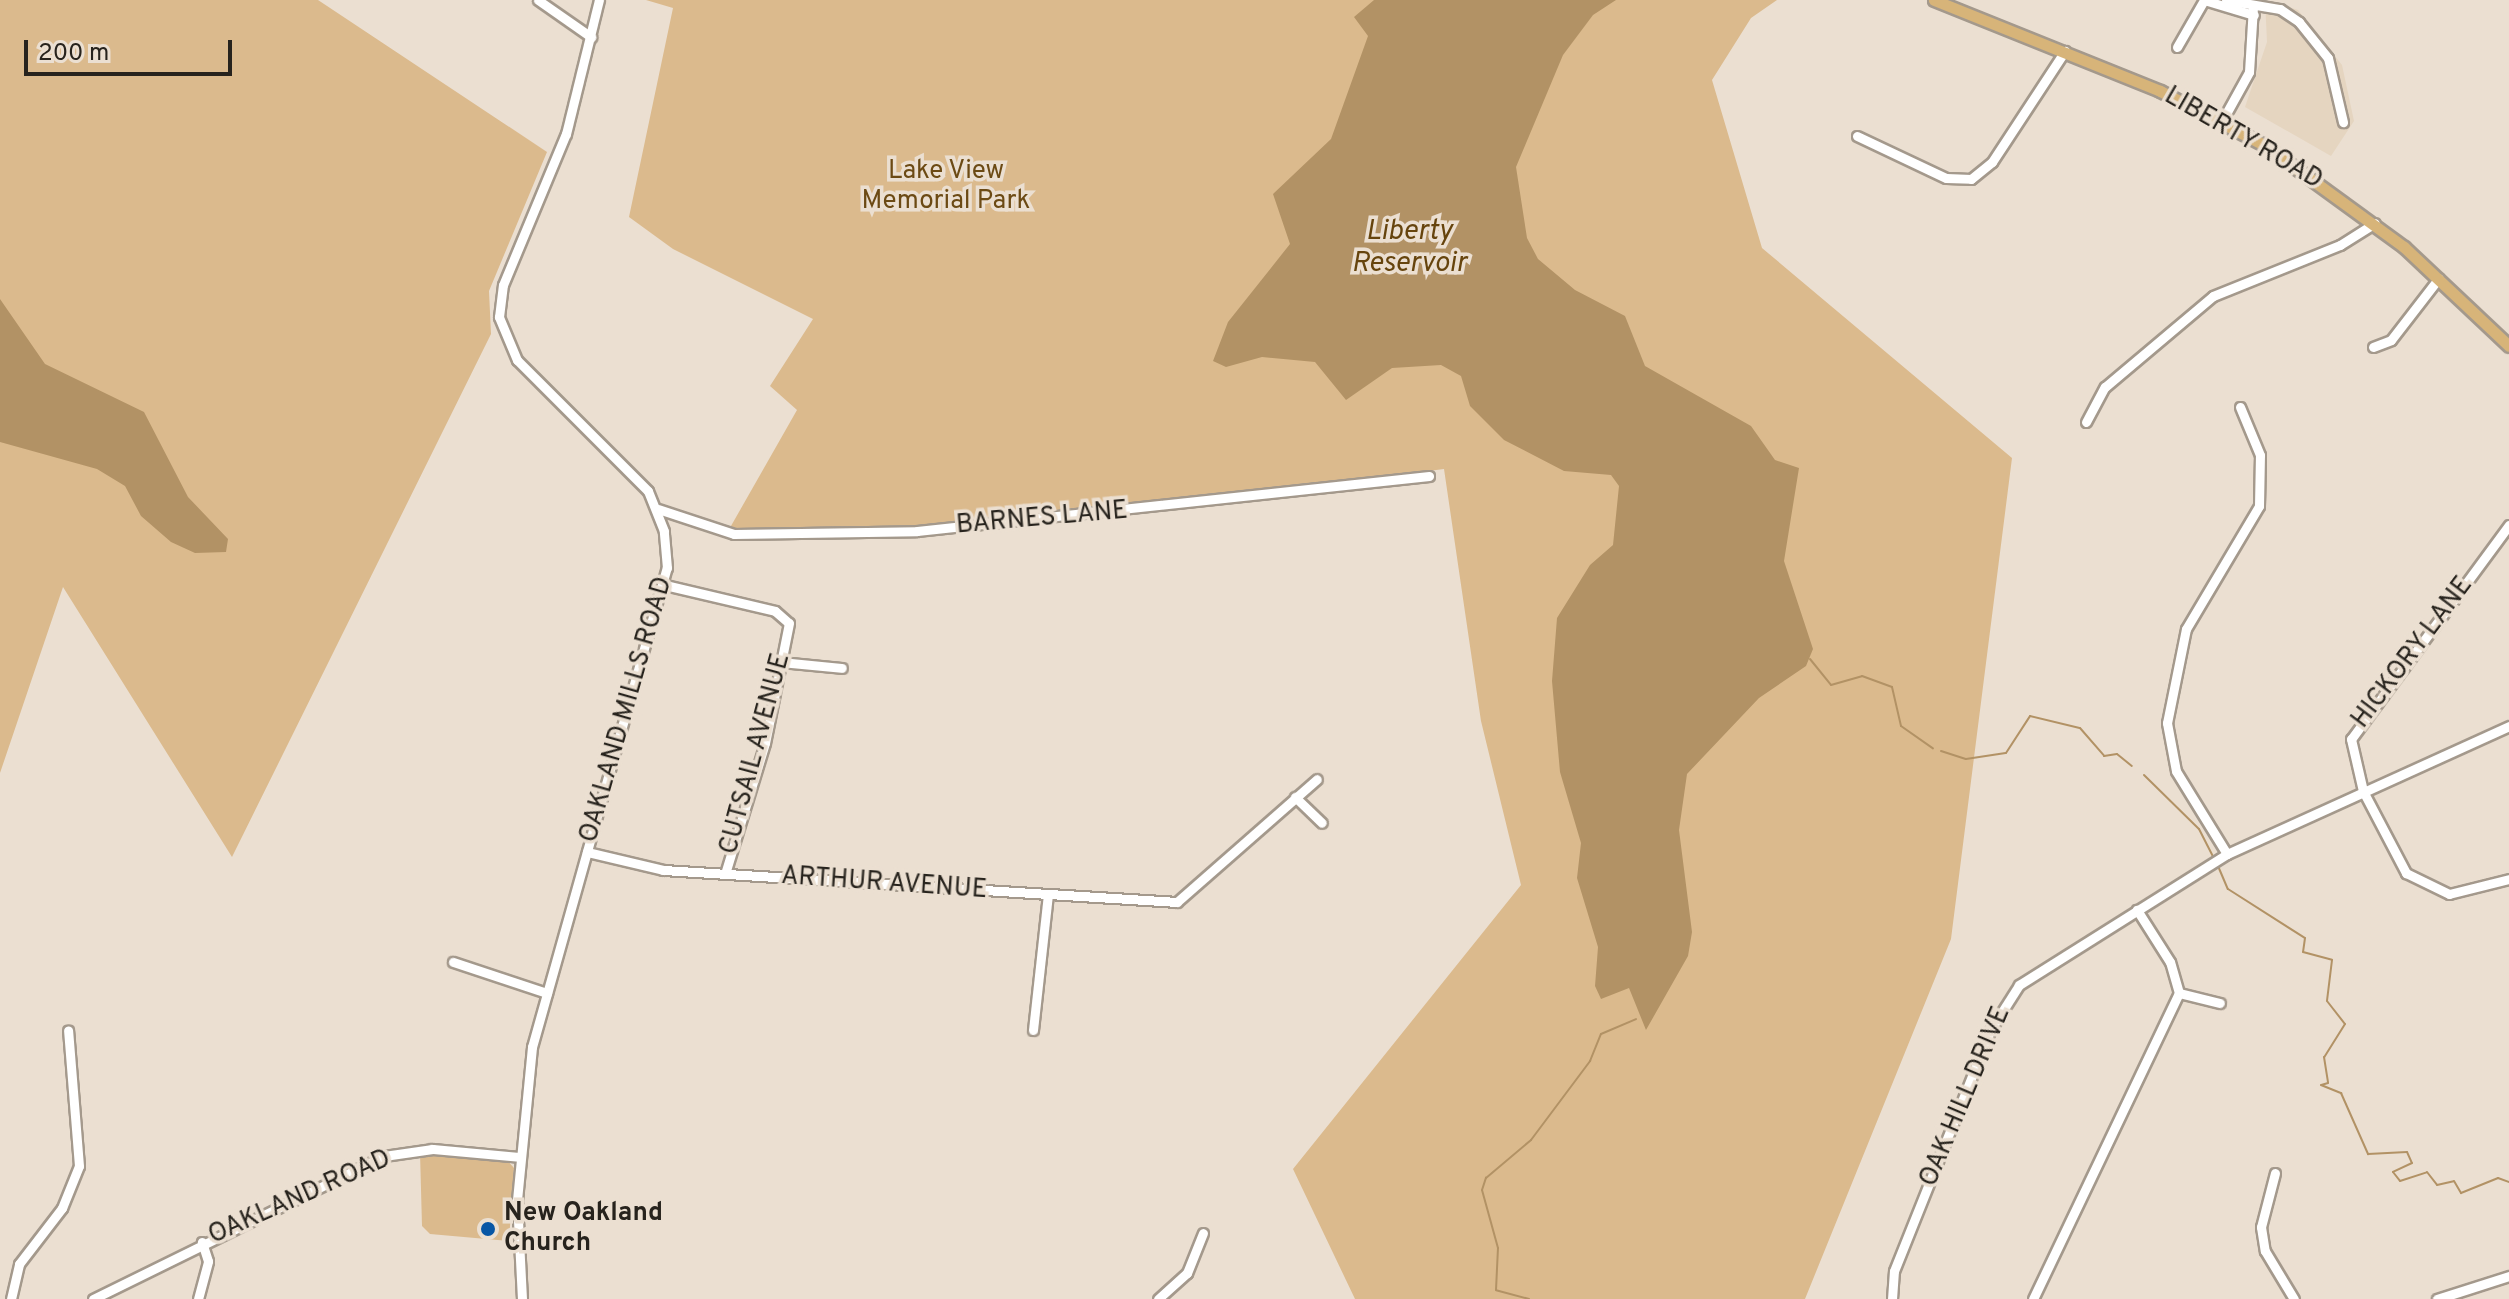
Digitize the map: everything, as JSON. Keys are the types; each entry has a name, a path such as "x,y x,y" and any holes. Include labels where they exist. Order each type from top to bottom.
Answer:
{"main road":[{"name":"LIBERTY ROAD","path":"1934,0 2065,51 2222,121 2375,223 2439,278 2509,346"}],"street":[{"path":"538,0 591,37"},
{"name":"OAKLAND MILLS ROAD","path":"522,1299 520,1157 530,1056 665,585 658,509 631,470 517,360 500,324 503,285 561,149 599,0"},
{"path":"2177,47 2204,0 2254,10 2290,13 2319,46 2336,76 2343,122"},
{"path":"2226,0 2254,10"},
{"path":"2222,121 2249,72 2254,10"},
{"path":"1857,136 1946,178 1971,179 1992,162 2065,51"},
{"path":"2086,422 2105,387 2213,296 2340,245 2375,223"},
{"path":"2373,347 2391,340 2439,278"},
{"path":"2227,854 2176,771 2167,723 2186,629 2259,506 2260,455 2240,407"},
{"name":"BARNES LANE","path":"658,509 734,534 917,531 1429,476"},
{"name":"HICKORY LANE","path":"2509,525 2353,729 2363,791 2398,863 2424,887 2461,894 2509,879"},
{"name":"CUTSAIL AVENUE","path":"665,585 780,613 789,628 725,874"},
{"path":"780,662 842,668"},
{"name":"OAK HILL DRIVE","path":"1892,1299 1903,1248 2001,1008 2031,975 2227,854 2509,726"},
{"path":"1317,779 1295,797 1322,823"},
{"name":"ARTHUR AVENUE","path":"587,852 650,869 1048,895 1182,899 1295,797"},
{"path":"1033,1030 1048,895"},
{"path":"2033,1299 2179,993 2170,962 2137,910"},
{"path":"453,962 547,993"},
{"path":"2179,993 2220,1003"},
{"path":"11,1299 19,1264 62,1208 79,1166 68,1030"},
{"name":"OAKLAND ROAD","path":"93,1299 202,1242 394,1153 520,1157"},
{"path":"2275,1173 2261,1227 2265,1251 2294,1299"},
{"path":"1158,1299 1187,1273 1203,1233"},
{"path":"198,1299 208,1261 202,1242"},
{"path":"2437,1299 2509,1276"}],"shaded area":[{"path":"2265,0 2298,10 2342,65 2354,121 2331,156 2245,107 2267,42"}],"green space":[{"path":"0,0 318,0 547,152 489,291 491,334 232,857 63,587 0,773"},
{"name":"Lake View Memorial Park","path":"646,0 1777,0 1751,18 1712,80 1762,248 2012,458 1951,939 1805,1299 1355,1299 1293,1169 1521,885 1481,721 1444,469 999,526 727,533 797,410 770,386 813,319 673,249 629,217 673,8"},
{"path":"420,1152 506,1159 514,1168 509,1241 430,1234 422,1226"}],"water":[{"name":"Liberty Reservoir","path":"1374,0 1616,0 1593,15 1563,55 1516,167 1527,238 1538,259 1575,290 1625,316 1645,366 1751,426 1775,460 1799,468 1784,561 1813,649 1806,666 1759,698 1687,774 1679,830 1692,932 1688,956 1646,1030 1629,988 1601,999 1595,986 1598,947 1577,878 1581,843 1560,772 1552,681 1557,618 1590,565 1613,545 1619,486 1611,475 1564,471 1504,440 1470,406 1461,376 1441,365 1392,368 1346,400 1315,362 1262,357 1226,367 1213,361 1228,322 1290,244 1273,194 1331,139 1368,36 1354,17"},
{"path":"0,299 45,364 144,412 188,497 228,539 226,552 195,553 171,542 141,516 125,486 97,469 0,442"}],"waterway":[{"path":"1810,659 1831,685 1862,676 1892,687 1901,726 1933,748"},
{"path":"1941,751 1966,759 2006,753 2030,716 2080,728 2104,756 2117,754 2132,766"},
{"path":"2144,775 2199,829 2213,856"},
{"path":"2218,866 2228,889 2305,938 2303,952 2332,960 2327,1001 2345,1024 2324,1057 2328,1083 2321,1085 2341,1093 2368,1154 2407,1152 2412,1163 2393,1172 2400,1181 2427,1172 2437,1185 2454,1181 2461,1193 2498,1178 2509,1182"},
{"path":"1529,1299 1496,1290 1498,1248 1482,1190 1486,1178 1531,1140 1590,1061 1601,1034 1636,1019"}],"place":[{"name":"New Oakland Church","path":"488,1229"}]}
